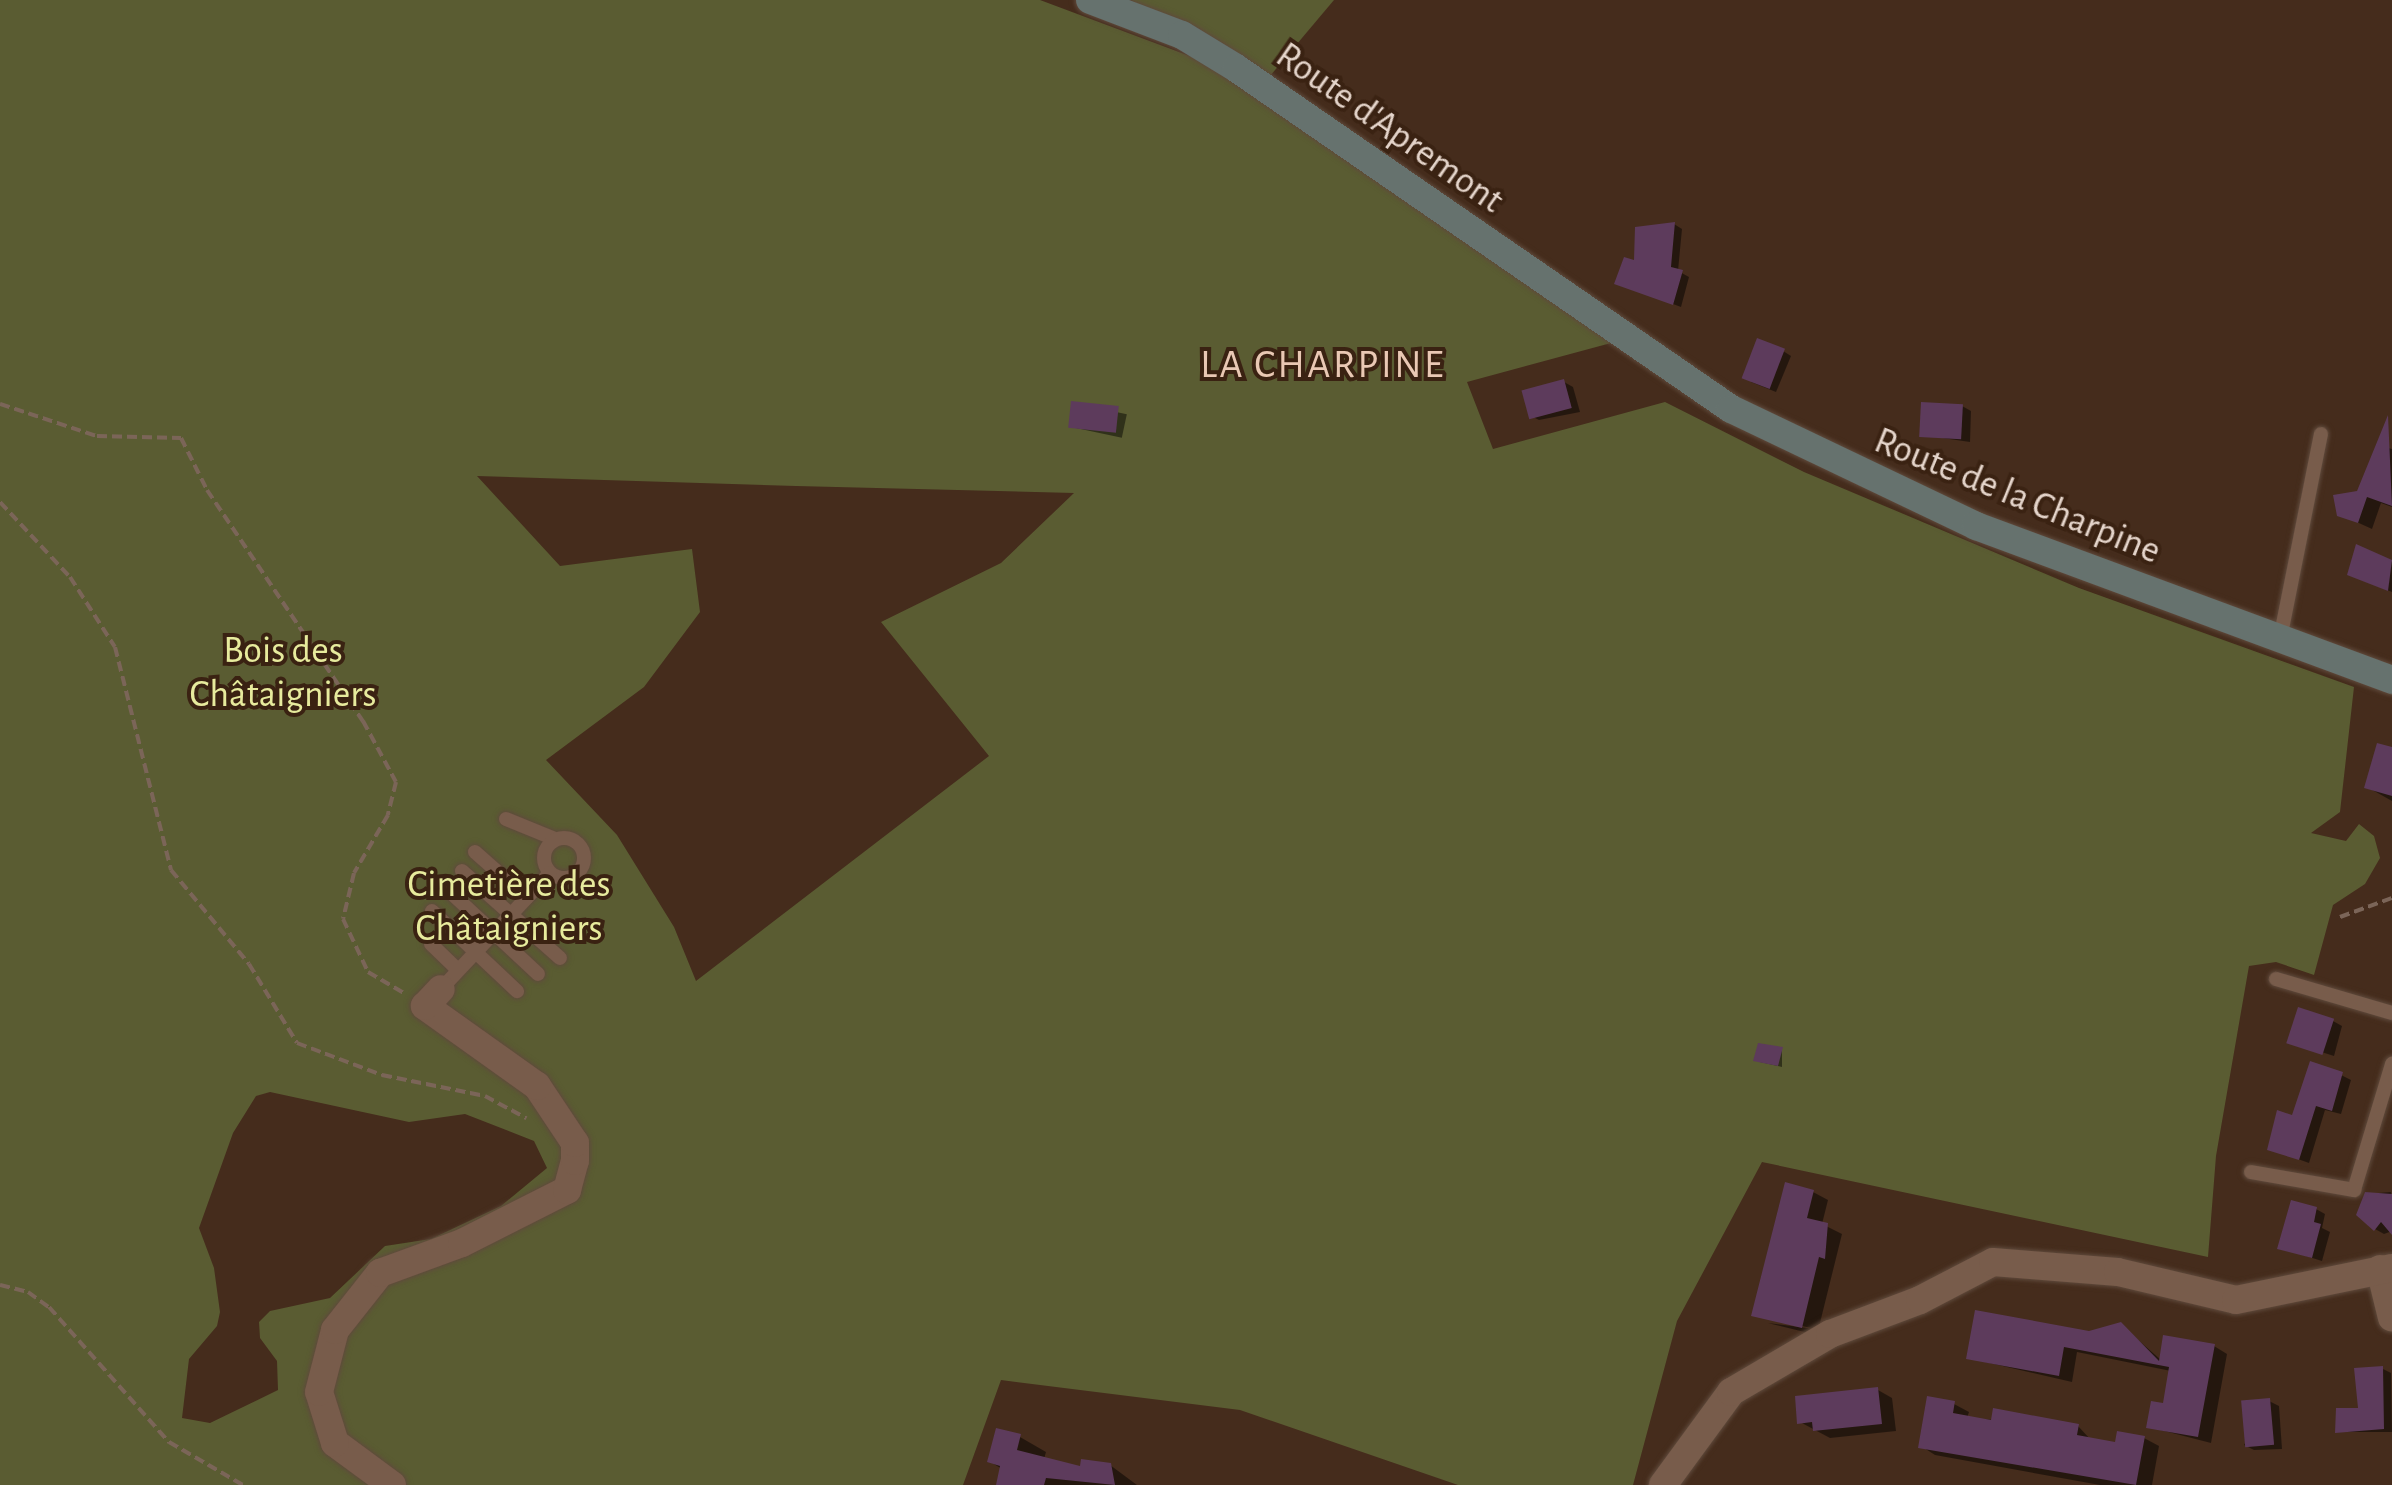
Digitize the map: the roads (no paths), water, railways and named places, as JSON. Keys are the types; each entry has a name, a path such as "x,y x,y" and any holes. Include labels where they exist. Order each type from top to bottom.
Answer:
{"main road":[{"name":"Route d'Apremont","path":"1090,0 1182,35 1236,68 1632,345"},
{"name":"Route de la Charpine","path":"1632,345 1731,409 1858,472 2073,564 2392,680"}],"street":[{"path":"392,1485 334,1443 319,1392 336,1330 380,1273 462,1244 566,1190 575,1162 575,1143 537,1086 441,988"},
{"path":"1664,1485 1731,1392 1830,1334 1993,1262 2118,1272 2236,1300 2386,1269 2392,1318"}],"lane":[{"path":"2280,639 2321,434"},
{"path":"506,819 555,839 578,842 583,865 565,878 550,873 543,859 555,839"},
{"path":"476,852 526,898"},
{"path":"462,871 560,958"},
{"path":"441,988 550,873"},
{"path":"448,890 538,974"},
{"path":"432,912 517,991"},
{"path":"430,944 441,988"},
{"path":"2276,979 2392,1013"},
{"path":"2250,1172 2354,1190 2392,1064"}],"district":[{"name":"LA CHARPINE","path":"1323,365"}],"park label":[{"name":"Bois des Châtaigniers","path":"283,674"},
{"name":"Cimetière des Châtaigniers","path":"509,908"}]}
